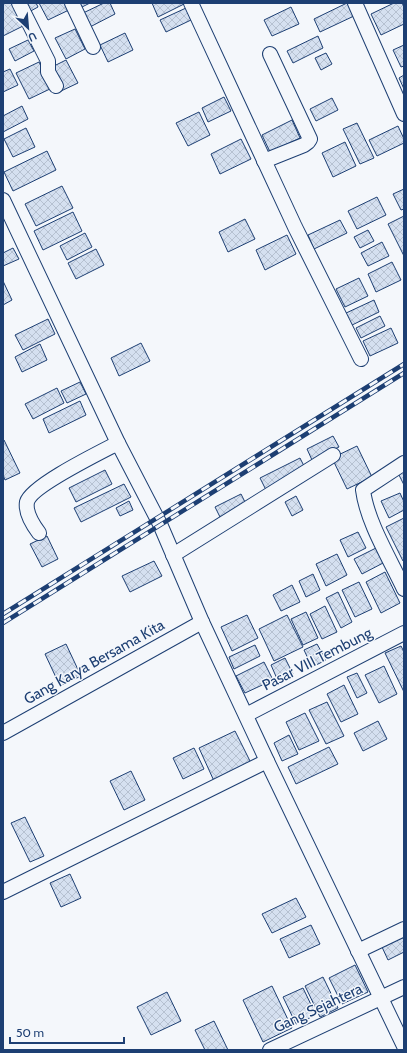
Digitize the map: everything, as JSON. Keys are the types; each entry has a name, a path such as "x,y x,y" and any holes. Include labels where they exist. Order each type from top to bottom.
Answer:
{"street":[{"path":"19,3 48,61 48,72 56,86"},
{"path":"72,3 93,47"},
{"path":"192,3 294,227 361,359"},
{"path":"355,3 404,114"},
{"path":"264,161 304,145 310,139 270,54"},
{"path":"3,200 118,443 160,524 202,622 404,1046"},
{"path":"40,533 34,526 28,513 27,502 31,496 41,486 53,478 118,443"},
{"path":"173,555 334,455"},
{"path":"404,463 363,490 369,516 404,589"},
{"name":"Gang Karya Bersama Kita","path":"3,733 202,622"},
{"name":"Pasar VIII Tembung","path":"246,715 404,633"},
{"path":"3,892 267,761"},
{"path":"358,951 404,929"},
{"name":"Gang Sejahtera","path":"270,1050 404,987"}],"building":[{"path":"3,3 12,3 23,26 3,36"},
{"path":"22,3 36,3 38,7 27,13"},
{"path":"39,3 68,3 71,9 48,20"},
{"path":"78,3 90,3 80,8"},
{"path":"104,3 110,3 115,14 88,28 81,14"},
{"path":"152,3 183,3 184,4 158,17"},
{"path":"347,3 354,16 320,32 314,19"},
{"path":"394,3 402,3 404,7 404,24 381,35 371,14"},
{"path":"291,7 299,24 272,36 264,20"},
{"path":"186,8 191,20 166,32 160,20"},
{"path":"75,29 85,49 66,59 55,38"},
{"path":"125,33 133,50 108,62 100,45"},
{"path":"318,36 323,48 293,63 287,51"},
{"path":"28,40 34,51 15,61 9,49"},
{"path":"404,45 404,66 401,67 393,50"},
{"path":"326,53 332,64 321,70 315,58"},
{"path":"66,60 78,83 61,91 50,68"},
{"path":"39,62 52,88 29,99 16,73"},
{"path":"10,69 18,85 3,92 3,72"},
{"path":"404,75 404,89 399,78"},
{"path":"224,97 231,111 208,122 202,108"},
{"path":"332,98 338,110 316,121 310,109"},
{"path":"22,106 28,119 3,132 3,116"},
{"path":"199,112 210,135 188,146 176,123"},
{"path":"292,120 300,138 270,152 262,135"},
{"path":"357,123 374,158 360,164 343,129"},
{"path":"398,126 404,139 404,143 377,156 369,140"},
{"path":"26,128 35,147 13,157 4,139"},
{"path":"241,139 251,159 220,174 211,154"},
{"path":"345,142 356,166 333,177 322,153"},
{"path":"47,151 56,170 13,191 4,172"},
{"path":"62,186 73,208 36,226 25,204"},
{"path":"404,189 404,209 401,210 393,194"},
{"path":"377,197 386,215 357,229 348,211"},
{"path":"73,212 82,231 43,250 34,231"},
{"path":"404,216 404,256 388,224"},
{"path":"245,219 255,239 228,252 219,232"},
{"path":"340,220 347,233 314,249 308,235"},
{"path":"368,230 374,241 360,248 354,237"},
{"path":"85,233 92,247 67,260 60,246"},
{"path":"287,235 296,254 265,270 256,250"},
{"path":"382,242 389,256 368,266 361,253"},
{"path":"13,248 19,259 3,266 3,253"},
{"path":"96,249 104,265 76,279 68,263"},
{"path":"392,262 401,280 376,292 368,274"},
{"path":"359,278 368,296 345,307 336,289"},
{"path":"3,281 12,300 3,305"},
{"path":"374,300 379,312 350,326 344,314"},
{"path":"380,316 385,326 361,338 356,328"},
{"path":"48,319 55,334 23,350 15,335"},
{"path":"391,328 398,343 370,356 363,341"},
{"path":"141,343 150,361 119,376 111,358"},
{"path":"40,344 47,360 22,372 15,357"},
{"path":"80,382 86,394 67,403 61,391"},
{"path":"57,388 64,403 33,419 25,404"},
{"path":"80,401 86,415 49,433 43,419"},
{"path":"333,436 339,447 312,460 307,449"},
{"path":"3,440 20,473 5,480 3,475"},
{"path":"357,446 372,477 347,489 332,458"},
{"path":"300,458 306,470 266,490 260,478"},
{"path":"404,465 404,485 396,469"},
{"path":"105,470 112,484 76,502 69,488"},
{"path":"124,484 131,497 81,522 74,508"},
{"path":"400,493 404,502 404,510 389,518 381,501"},
{"path":"241,494 247,506 221,519 215,507"},
{"path":"296,496 303,510 292,516 285,502"},
{"path":"129,501 133,510 120,516 116,508"},
{"path":"404,518 404,560 403,561 386,527"},
{"path":"358,532 366,548 348,557 340,540"},
{"path":"47,536 58,559 42,567 30,544"},
{"path":"378,547 385,562 362,574 354,559"},
{"path":"337,554 347,575 326,586 316,564"},
{"path":"154,561 162,576 130,592 122,576"},
{"path":"385,572 400,603 381,613 366,582"},
{"path":"313,574 320,590 306,597 299,581"},
{"path":"359,582 372,609 355,617 342,590"},
{"path":"292,585 300,602 281,611 273,595"},
{"path":"338,592 352,622 341,628 326,598"},
{"path":"325,606 337,632 322,639 310,614"},
{"path":"306,612 318,638 303,645 291,619"},
{"path":"247,615 258,638 232,651 221,627"},
{"path":"287,615 303,647 274,661 259,629"},
{"path":"66,644 81,676 60,686 45,654"},
{"path":"317,644 326,660 312,667 304,650"},
{"path":"255,645 260,656 234,669 229,657"},
{"path":"401,646 404,652 404,692 385,653"},
{"path":"285,658 293,674 278,681 271,665"},
{"path":"264,662 273,680 245,693 236,676"},
{"path":"384,666 397,694 379,703 365,675"},
{"path":"357,673 367,693 357,698 347,677"},
{"path":"344,685 358,714 341,722 327,694"},
{"path":"327,702 344,736 326,744 309,710"},
{"path":"305,713 319,741 299,750 286,722"},
{"path":"378,721 387,739 363,751 354,733"},
{"path":"235,731 251,763 214,781 199,748"},
{"path":"289,735 298,754 282,761 274,743"},
{"path":"329,747 338,764 296,784 288,767"},
{"path":"194,748 204,769 183,779 173,758"},
{"path":"131,771 145,800 124,810 110,781"},
{"path":"25,817 44,856 30,862 11,823"},
{"path":"70,874 81,898 61,907 50,883"},
{"path":"296,898 306,917 272,933 262,914"},
{"path":"311,925 320,944 289,958 280,939"},
{"path":"404,937 404,952 388,960 382,947"},
{"path":"355,965 368,992 342,1004 329,978"},
{"path":"323,977 338,1008 320,1017 305,986"},
{"path":"272,986 292,1028 263,1042 243,1000"},
{"path":"303,988 316,1015 296,1024 283,997"},
{"path":"167,992 181,1021 151,1035 137,1007"},
{"path":"214,1021 228,1050 205,1050 195,1030"}],"railway":[{"path":"3,614 404,364"},
{"path":"3,623 404,373"}]}
